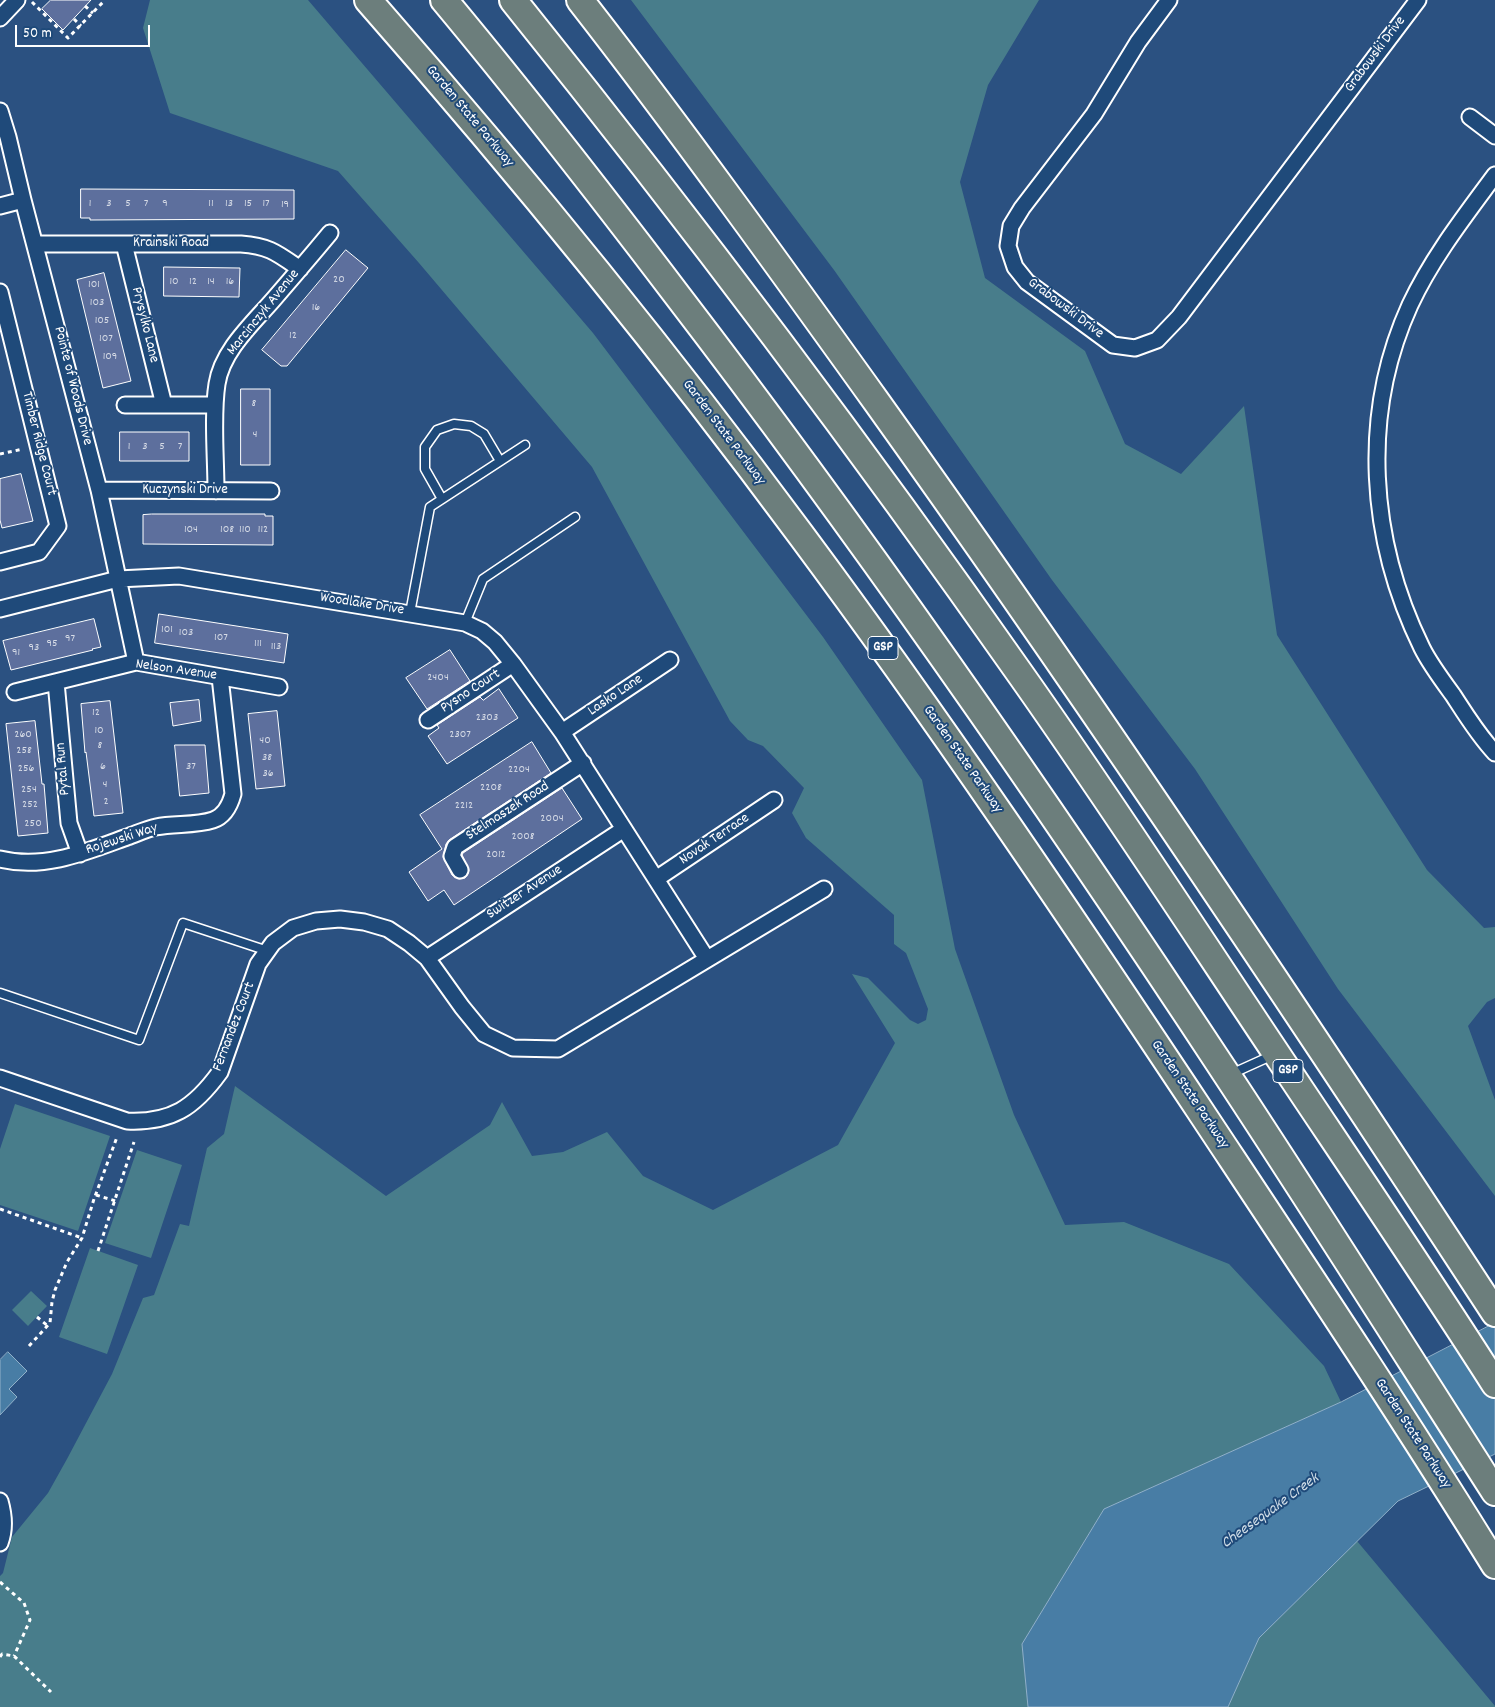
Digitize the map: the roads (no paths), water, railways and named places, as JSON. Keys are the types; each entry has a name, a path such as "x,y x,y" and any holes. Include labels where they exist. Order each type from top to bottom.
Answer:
{"highway":[{"name":"Garden State Parkway","path":"368,0 556,220 678,373 814,553 951,743 1068,913 1348,1334 1495,1565"},
{"path":"444,0 624,223 819,484 911,612 1029,780 1227,1076 1495,1492"},
{"name":"GSP","path":"513,0 616,128 774,333 941,561 1101,790 1439,1296 1495,1384"},
{"name":"GSP","path":"580,0 650,90 761,240 1046,639 1268,967 1488,1302"}],"street":[{"name":"Grabowski Drive","path":"1169,0 1138,42 1094,114 1022,208 1011,226 1008,246 1015,267 1027,282 1113,345 1135,348 1158,340 1179,317 1418,0"},
{"path":"0,18 24,1"},
{"name":"Pointe of Woods Drive","path":"0,111 99,490 136,662"},
{"path":"1470,116 1495,136"},
{"path":"1495,176 1434,261 1407,313 1395,345 1384,388 1378,433 1376,478 1389,564 1422,649 1482,739 1495,753"},
{"path":"0,206 23,200"},
{"name":"Marcinczyk Avenue","path":"216,491 215,405 221,369 243,336 330,234"},
{"name":"Krainski Road","path":"36,244 259,245 275,251 300,268"},
{"name":"Prysylko Lane","path":"124,244 164,405"},
{"name":"Timber Ridge Court","path":"0,292 58,526 38,552 0,562"},
{"path":"125,405 215,405"},
{"name":"Kuczynski Drive","path":"99,490 271,491"},
{"name":"Woodlake Drive","path":"0,609 118,579 179,576 410,613 465,623 482,631 513,664 562,732 708,959"},
{"name":"Lasko Lane","path":"562,732 670,660"},
{"name":"Nelson Avenue","path":"15,692 136,662 279,687"},
{"name":"Pysno Court","path":"428,720 513,664"},
{"name":"Rojewski Way","path":"0,859 23,863 42,863 80,854 155,827 214,820 223,814 230,805 232,794 220,677"},
{"name":"Pytal Run","path":"56,682 69,823 80,854"},
{"name":"Stelmaszek Road","path":"460,870 452,856 455,847 583,763"},
{"name":"Novak Terrace","path":"656,879 774,800"},
{"name":"Switzer Avenue","path":"427,958 624,829"},
{"name":"Fernandez Court","path":"0,1078 126,1121 146,1122 164,1118 196,1100 220,1072 258,964 273,944 293,928 316,921 340,919 364,922 388,929 427,958 484,1034 513,1048 558,1049 824,889"},
{"path":"0,1501 3,1533 0,1543"}],"lane":[{"path":"442,499 425,469 424,447 437,430 454,424 471,426 484,434 500,461"},
{"path":"410,613 430,507 525,445"},
{"path":"465,623 483,579 575,516"},
{"path":"0,993 139,1040 183,922 268,951"},
{"path":"1227,1076 1276,1054"}],"water":[{"name":"Cheesequake Creek","path":"1495,1323 1495,1454 1398,1501 1259,1638 1228,1707 1028,1707 1022,1644 1104,1509 1341,1402"},
{"path":"8,1352 27,1371 9,1389 17,1397 0,1415 0,1360"}]}
